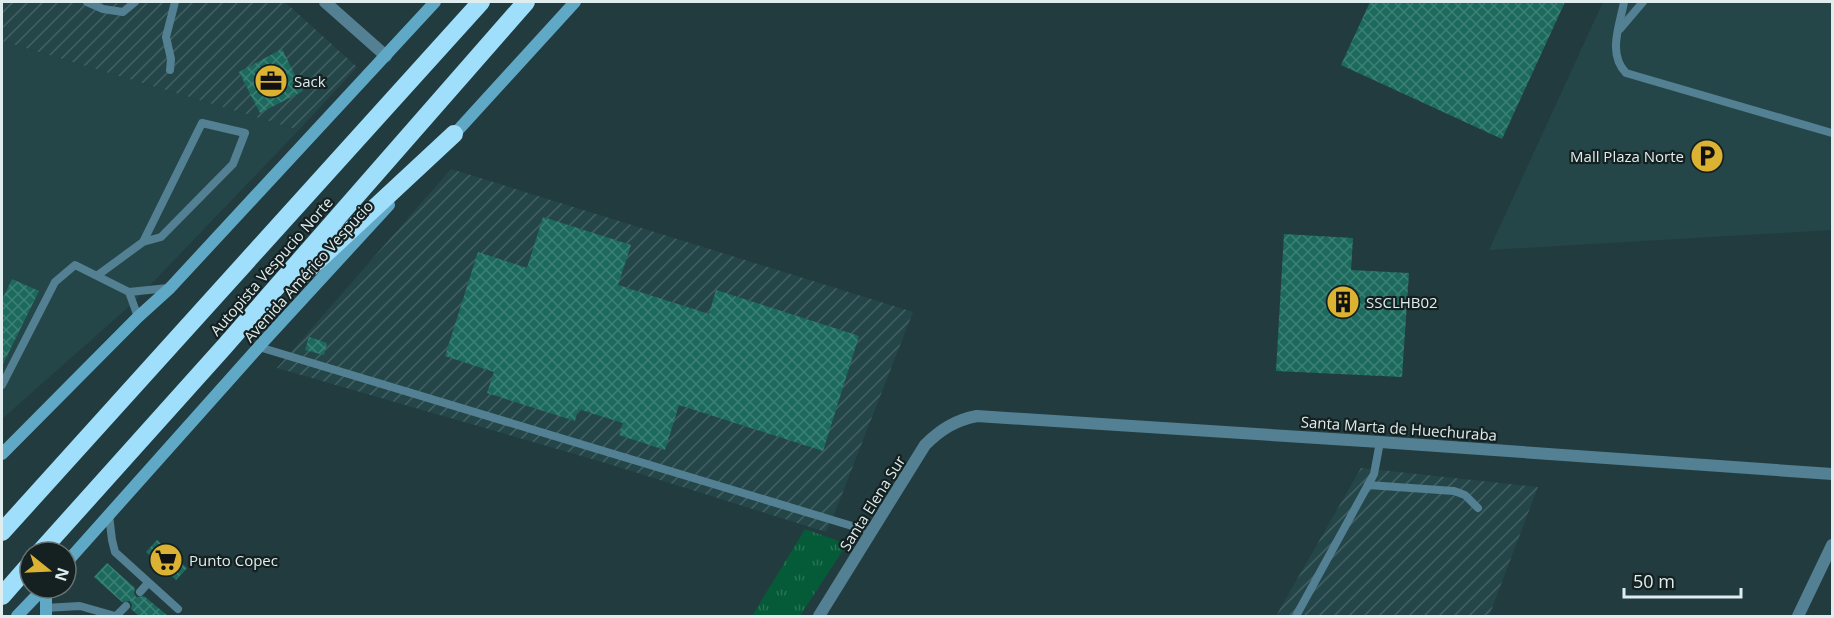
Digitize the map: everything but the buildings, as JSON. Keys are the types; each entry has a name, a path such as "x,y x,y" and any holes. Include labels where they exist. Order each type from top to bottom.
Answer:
{"highway":[{"name":"Autopista Vespucio Norte","path":"2,532 481,2"},
{"name":"Autopista Vespucio Norte","path":"51,540 225,347 526,2"},
{"path":"225,347 454,134"},
{"path":"2,596 18,578"}],"main road":[{"path":"2,454 138,317 170,288 435,2"},
{"name":"Avenida Américo Vespucio","path":"78,550 259,347 575,2"},
{"path":"17,616 33,600"}],"street":[{"path":"325,2 386,56"},
{"name":"Santa Marta de Huechuraba","path":"963,419 991,416 1833,474"},
{"name":"Santa Elena Sur","path":"819,616 926,445 938,432 963,419"},
{"path":"1798,616 1833,545"}],"lane":[{"path":"87,2 103,9 123,12 135,2"},
{"path":"170,70 171,58 166,37 175,2"},
{"path":"1624,2 1615,48 1619,66 1626,73 1833,133"},
{"path":"1619,30 1643,2"},
{"path":"98,275 142,242 161,237 233,164 245,133 202,123 142,242"},
{"path":"2,385 55,282 75,265 129,292 170,288"},
{"path":"129,292 138,317"},
{"path":"259,347 872,532"},
{"path":"1296,616 1368,485 1376,468 1380,442"},
{"path":"1368,485 1454,491 1465,495 1478,508"},
{"path":"109,515 115,552 178,609"},
{"path":"140,592 148,583"},
{"path":"45,612 80,606 115,616 126,606"}],"shaded area":[{"name":"Sack","path":"2,2 285,2 357,67 299,130 2,41"},
{"name":"Mall Plaza Norte","path":"1603,2 1832,2 1832,230 1489,250"},
{"path":"2,41 299,130 133,303 2,419"},
{"path":"451,169 913,312 826,532 609,464 277,368"},
{"path":"1361,468 1538,487 1489,616 1276,616"}],"green space":[{"path":"805,529 847,544 800,616 752,616"}],"place":[{"name":"Sack","path":"271,81"},
{"name":"Mall Plaza Norte","path":"1707,156"},
{"name":"SSCLHB02","path":"1343,302"},
{"name":"Punto Copec","path":"166,560"}]}
